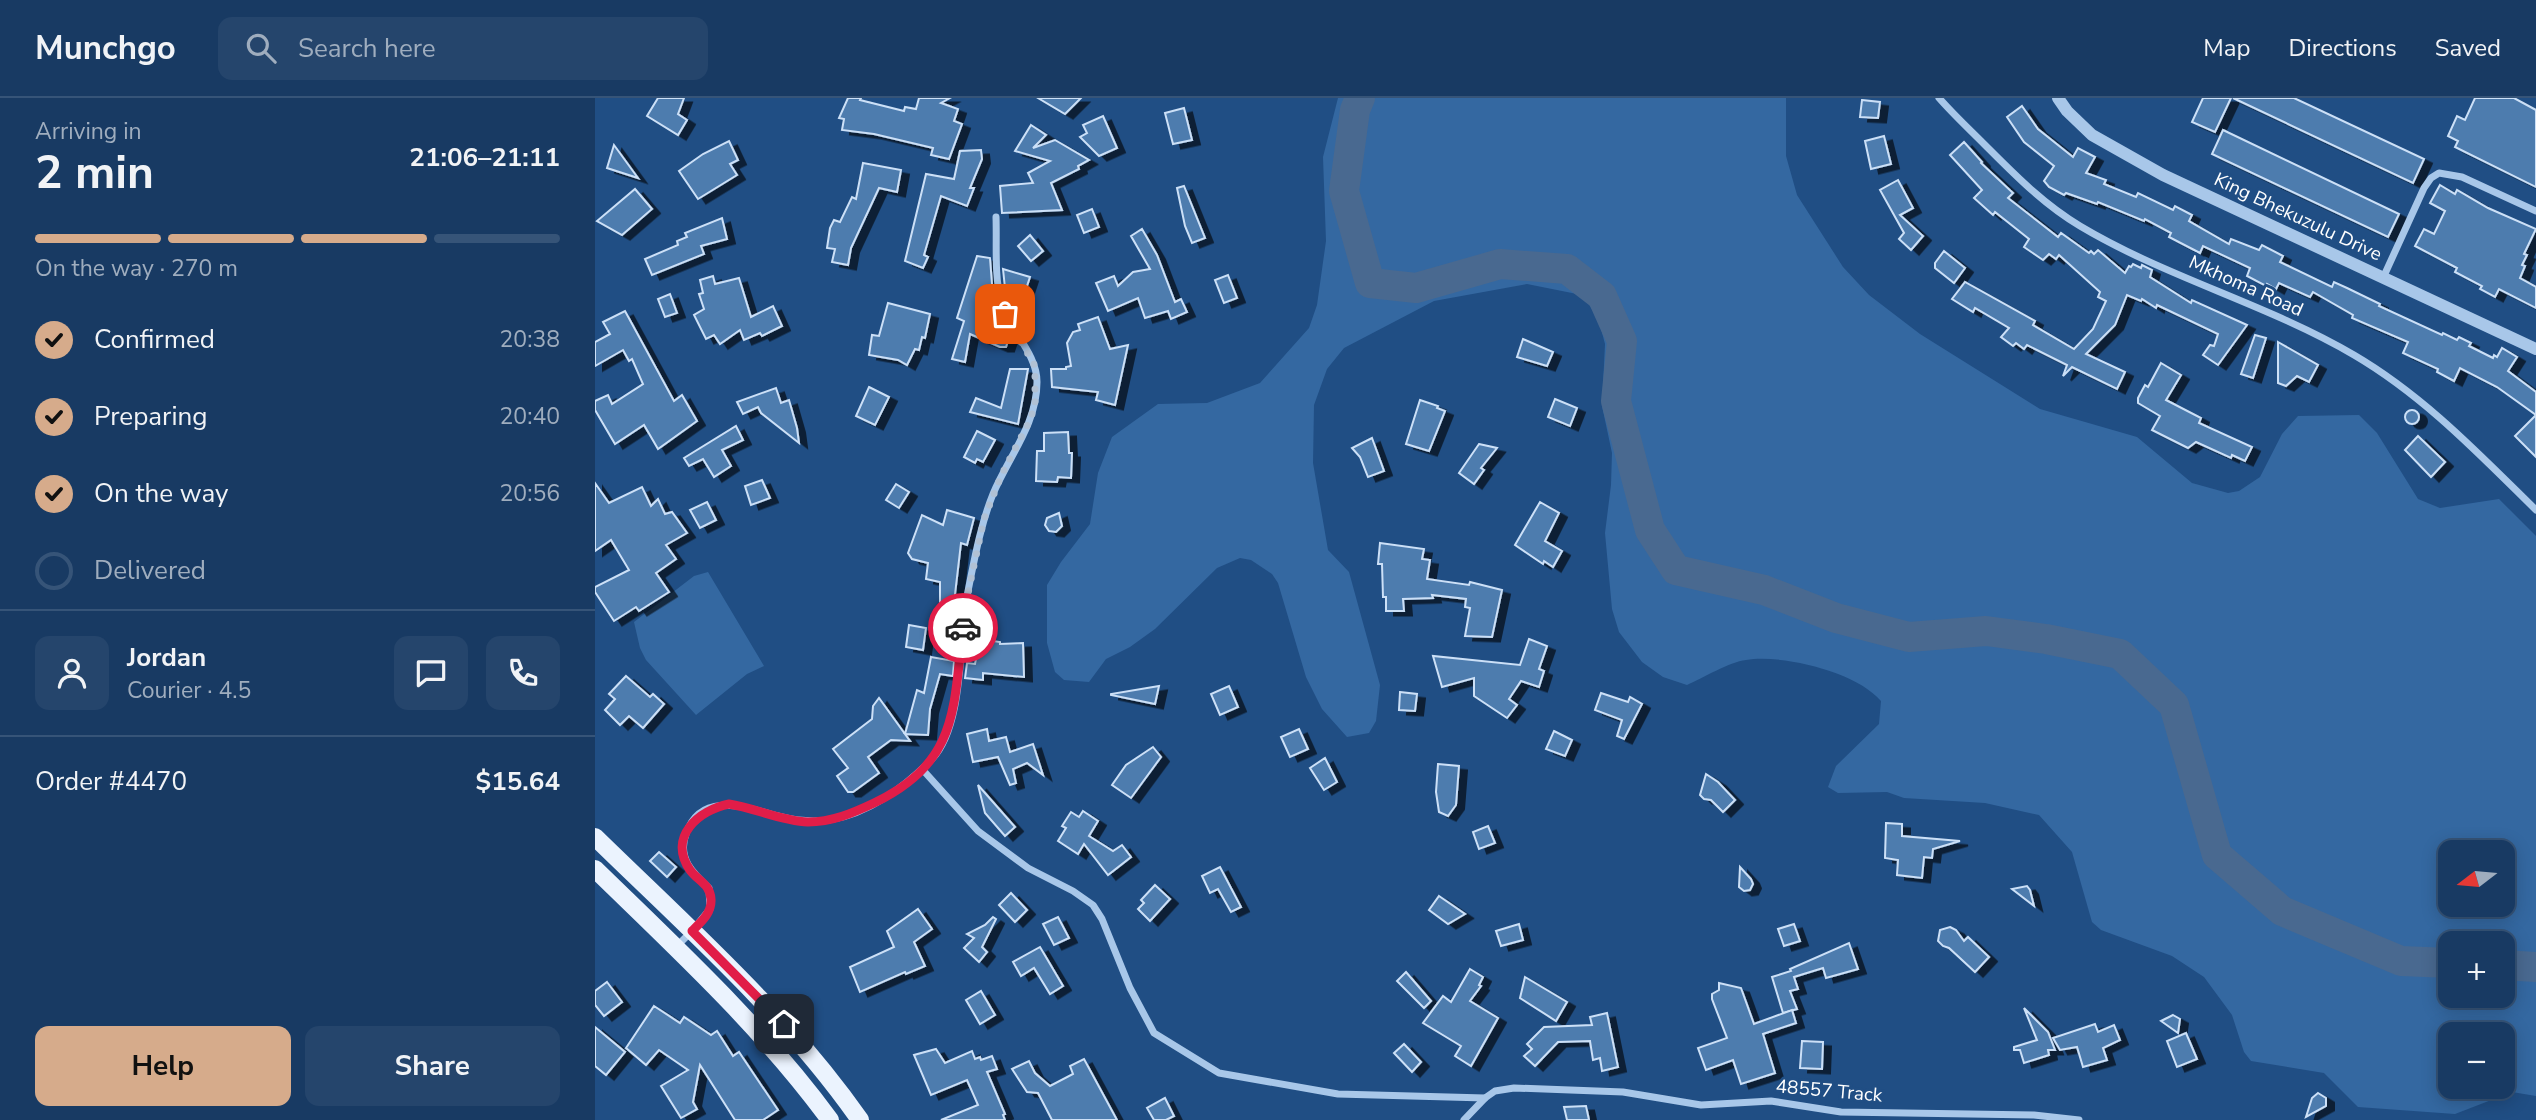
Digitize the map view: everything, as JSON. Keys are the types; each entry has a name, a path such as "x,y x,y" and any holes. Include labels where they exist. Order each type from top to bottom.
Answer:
{"main road":[{"path":"595,837 803,1044 860,1120"},
{"path":"595,869 766,1039 830,1120"}],"street":[{"name":"Mkhoma Road","path":"1939,98 2024,184 2057,212 2141,258 2306,330 2357,356 2455,430 2536,510"},
{"name":"King Bhekuzulu Drive","path":"2058,98 2078,124 2092,135 2163,175 2536,349"},
{"path":"2383,278 2424,188 2431,178 2439,173 2462,177 2536,211"},
{"path":"675,947 711,909 709,888 690,870 683,845 689,826 706,810 729,804 807,822 831,820 855,813 886,797 922,769 935,757 947,732 957,695 967,598 984,519 1001,476 1031,418 1035,402 1035,366 1014,331 998,289 996,217"},
{"path":"922,769 978,831 1028,868 1073,891 1093,905 1102,919 1130,988 1154,1033 1219,1073 1338,1094 1485,1098"},
{"name":"48557 Track","path":"1464,1120 1485,1098 1504,1088 1631,1093 1701,1105 1770,1101 1842,1111 2034,1115 2079,1120"}],"shaded area":[{"path":"1338,98 1786,98 1786,156 1797,195 1843,267 1869,295 1920,334 2040,409 2137,437 2192,483 2228,493 2239,491 2260,477 2282,434 2298,416 2359,415 2377,433 2418,499 2440,508 2499,499 2536,536 2536,1096 2515,1092 2515,1022 2438,1022 2438,1099 2494,1099 2455,1114 2358,1107 2324,1073 2251,1061 2244,1052 2232,1015 2204,977 2172,956 2101,930 2092,922 2072,852 2039,815 1985,803 1904,798 1887,792 1838,793 1828,787 1836,766 1879,724 1881,701 1870,691 1818,667 1779,660 1739,661 1687,685 1663,677 1642,662 1619,632 1612,609 1605,533 1612,453 1602,406 1605,344 1599,321 1587,301 1577,294 1527,284 1434,301 1344,348 1327,369 1314,405 1313,463 1328,550 1349,572 1380,685 1376,721 1369,733 1347,737 1322,709 1306,677 1278,583 1272,574 1251,560 1240,558 1217,568 1155,629 1130,647 1106,659 1089,682 1064,680 1055,672 1047,643 1047,585 1090,524 1098,473 1112,437 1158,404 1207,403 1260,383 1309,328 1317,305 1326,241 1323,157"},
{"path":"708,572 764,666 747,674 696,715 646,660 640,648 634,622 694,576"}],"building":[{"path":"658,98 684,98 678,114 687,120 678,135 647,116"},
{"path":"848,98 861,98 860,100 904,111 905,107 916,109 919,98 950,98 941,103 958,109 954,121 962,124 949,159 931,155 933,148 874,134 842,130 844,119 839,118"},
{"path":"1038,98 1081,98 1065,114"},
{"path":"2203,98 2231,98 2215,132 2192,122"},
{"path":"2233,98 2294,98 2424,159 2413,183"},
{"path":"2475,98 2514,98 2536,110 2536,187 2455,147 2458,141 2448,136 2457,116 2465,120"},
{"path":"1862,100 1880,102 1878,118 1860,117"},
{"path":"2022,106 2038,129 2073,157 2078,148 2095,157 2086,173 2106,180 2104,184 2136,197 2138,193 2173,210 2175,206 2192,215 2189,221 2229,244 2231,239 2259,250 2262,245 2283,256 2280,262 2332,287 2334,282 2442,335 2443,333 2457,340 2459,337 2471,343 2469,346 2493,358 2494,355 2497,357 2502,348 2517,357 2508,371 2536,392 2536,415 2497,387 2460,368 2454,381 2437,372 2438,369 2403,353 2408,342 2352,318 2353,315 2313,292 2310,297 2279,283 2276,289 2267,284 2266,286 2247,276 2250,268 2203,246 2200,253 2169,237 2171,233 2145,219 2144,221 2098,202 2097,204 2066,193 2064,195 2049,187 2044,181 2054,166 2024,142 2007,117"},
{"path":"1184,108 1192,140 1173,144 1165,113"},
{"path":"1103,116 1117,148 1099,156 1080,137 1087,133 1083,125"},
{"path":"1031,125 1046,135 1033,148 1055,140 1089,160 1078,166 1079,169 1051,183 1062,210 1002,213 1000,186 1033,183 1028,173 1050,161 1015,151"},
{"path":"2223,130 2399,214 2388,237 2212,154"},
{"path":"1884,136 1891,164 1871,169 1865,141"},
{"path":"729,141 738,160 730,164 737,175 698,199 679,171 703,154"},
{"path":"1964,142 1981,163 2013,193 2008,198 2058,237 2061,233 2089,253 2091,251 2094,254 2098,250 2125,273 2133,264 2141,268 2142,265 2152,270 2150,277 2191,303 2192,300 2247,325 2218,365 2203,355 2210,345 2214,346 2218,334 2157,305 2156,308 2142,299 2141,301 2127,295 2115,325 2086,354 2125,372 2117,389 2072,367 2063,376 2067,365 2027,345 2024,349 2016,343 2013,346 2001,337 2009,328 1975,308 1973,312 1952,299 1965,282 2035,321 2033,325 2074,349 2093,329 2106,301 2098,297 2100,292 2059,255 2056,259 2049,254 2043,260 2024,247 2029,239 1995,212 1993,215 1974,198 1982,190 1950,155"},
{"path":"614,145 638,178 607,168"},
{"path":"981,150 982,159 970,188 974,188 967,206 941,196 924,255 928,257 923,268 905,261 926,174 954,179 960,151"},
{"path":"863,163 901,170 897,192 879,188 851,248 848,265 832,262 835,249 827,248 830,228 834,220 840,222 852,197 856,199"},
{"path":"1898,180 1913,208 1900,215 1923,236 1911,250 1899,239 1904,233 1880,190"},
{"path":"2440,185 2455,194 2457,190 2488,208 2536,229 2524,254 2527,255 2520,278 2536,287 2536,308 2499,289 2495,297 2480,289 2482,286 2455,272 2457,268 2415,246 2424,229 2434,234 2445,211 2430,203"},
{"path":"1184,186 1205,238 1192,243 1185,226 1177,188"},
{"path":"635,189 652,209 622,235 597,221"},
{"path":"1092,209 1099,227 1084,233 1077,215"},
{"path":"722,218 727,239 701,246 704,254 652,275 645,259 678,245 677,241 687,237 685,233"},
{"path":"1142,229 1157,255 1175,302 1181,299 1187,312 1171,319 1168,311 1145,318 1138,298 1108,311 1096,283 1114,276 1118,286 1133,272 1150,269 1131,236"},
{"path":"1030,235 1043,251 1031,261 1018,246"},
{"path":"1944,251 1965,268 1954,283 1935,268 1935,263"},
{"path":"977,256 990,258 992,284 979,321 1010,335 1006,347 1000,347 970,334 965,362 952,359 964,321 957,318"},
{"path":"1003,269 1030,277 1024,295 1005,288"},
{"path":"1228,275 1237,298 1224,303 1215,280"},
{"path":"713,276 715,284 739,278 751,317 773,306 782,326 762,336 760,333 744,340 740,330 720,344 714,335 706,339 694,315 704,309 699,294 703,293 700,280"},
{"path":"670,294 677,313 665,317 658,299"},
{"path":"888,303 930,314 925,338 922,337 919,350 915,349 907,365 898,360 869,355 872,335 879,336"},
{"path":"625,311 674,401 682,395 697,421 658,449 644,425 615,444 595,410 595,401 608,395 612,404 643,384 632,359 629,361 623,350 595,366 595,342 610,334 603,322"},
{"path":"1098,317 1110,349 1128,345 1115,405 1096,400 1098,392 1052,387 1051,369 1066,369 1071,366 1067,343 1073,332 1080,330 1078,324"},
{"path":"2255,335 2266,338 2253,378 2241,374"},
{"path":"1523,339 1553,352 1547,366 1517,357"},
{"path":"2278,342 2318,365 2309,382 2297,376 2286,386 2278,383"},
{"path":"2161,363 2181,375 2166,400 2201,418 2199,423 2252,447 2245,461 2232,455 2231,458 2196,442 2188,448 2152,430 2160,416 2138,403 2138,398 2145,385 2148,387"},
{"path":"1010,369 1028,369 1018,424 970,412 976,398 1001,408"},
{"path":"869,387 889,397 875,425 856,416"},
{"path":"776,388 781,403 789,400 799,443 761,413 758,407 743,414 737,402"},
{"path":"1555,399 1577,408 1570,426 1548,417"},
{"path":"1420,400 1445,411 1429,451 1406,444"},
{"path":"2409,410 2415,410 2419,417 2415,424 2409,424 2405,420 2405,414"},
{"path":"2536,415 2536,457 2515,436"},
{"path":"736,426 743,440 722,450 731,466 714,477 703,459 689,466 684,458"},
{"path":"977,431 995,440 983,462 977,459 975,463 964,457"},
{"path":"1068,432 1069,453 1072,453 1071,478 1058,477 1057,482 1036,481 1037,451 1044,451 1044,433"},
{"path":"2418,436 2445,462 2431,477 2405,450"},
{"path":"1372,438 1384,471 1368,477 1360,457 1352,448"},
{"path":"1479,444 1497,448 1481,468 1484,470 1474,484 1459,473"},
{"path":"762,480 770,498 751,505 745,486"},
{"path":"595,483 609,503 642,487 651,506 658,499 665,514 672,512 687,533 666,545 676,559 656,573 669,592 639,611 636,607 614,621 595,592 595,587 629,570 611,540 595,551"},
{"path":"896,484 909,492 899,508 886,500"},
{"path":"707,502 716,520 700,528 690,510"},
{"path":"1540,502 1559,513 1545,541 1562,551 1553,567 1544,561 1543,564 1515,545"},
{"path":"947,510 974,518 967,545 961,543 954,603 940,602 940,582 926,579 928,563 912,559 908,553 922,515 943,525"},
{"path":"1059,513 1062,526 1056,532 1049,531 1045,525 1047,518"},
{"path":"1380,543 1424,549 1422,559 1430,560 1427,579 1469,585 1470,582 1502,590 1492,637 1465,636 1470,608 1465,607 1466,599 1432,595 1433,598 1403,599 1404,611 1386,611 1382,564 1378,564"},
{"path":"909,625 926,628 923,650 906,647"},
{"path":"980,639 1000,644 1023,643 1024,677 983,673 983,680 965,678 967,663 975,664"},
{"path":"1529,639 1547,646 1539,669 1544,671 1539,687 1521,681 1509,699 1517,705 1507,718 1474,696 1474,678 1442,687 1433,656 1520,665"},
{"path":"931,657 954,661 953,676 940,674 930,709 928,735 905,734 917,690 924,693"},
{"path":"626,676 650,697 653,694 664,704 643,728 629,716 620,725 605,710 615,699 609,694"},
{"path":"1159,686 1155,704 1111,695 1111,694"},
{"path":"1229,686 1238,707 1220,715 1211,694"},
{"path":"1400,692 1417,694 1415,711 1399,710"},
{"path":"1601,693 1628,702 1630,697 1642,704 1624,739 1617,736 1622,720 1595,710"},
{"path":"879,698 910,741 891,740 868,757 879,773 853,792 848,792 837,776 848,768 833,749 872,719 873,706"},
{"path":"987,729 989,741 1006,737 1010,752 1033,744 1043,775 1027,763 1013,769 1016,783 1010,785 998,757 973,762 967,734"},
{"path":"1299,729 1308,749 1290,757 1281,737"},
{"path":"1554,731 1572,740 1565,756 1546,749"},
{"path":"1153,747 1161,757 1131,798 1112,785 1126,765"},
{"path":"1325,758 1337,782 1324,790 1310,768"},
{"path":"1438,764 1459,766 1456,805 1448,816 1439,812 1436,792"},
{"path":"1706,774 1735,800 1723,812 1711,800 1700,795"},
{"path":"978,785 1015,827 1005,836 985,813"},
{"path":"1083,811 1098,821 1089,836 1113,851 1122,845 1131,857 1108,875 1084,844 1078,854 1058,841 1066,828 1062,826 1071,812 1079,817"},
{"path":"1886,823 1902,824 1902,836 1960,841 1933,849 1932,858 1924,857 1922,878 1897,875 1898,860 1885,858"},
{"path":"1488,826 1495,843 1479,849 1473,832"},
{"path":"659,852 676,867 667,877 650,861"},
{"path":"1220,867 1241,907 1231,912 1218,889 1210,893 1202,876"},
{"path":"1740,867 1751,879 1753,884 1750,890 1744,891 1739,887"},
{"path":"1155,885 1170,899 1150,921 1138,909 1144,903 1141,900"},
{"path":"2027,886 2030,890 2034,906 2012,889"},
{"path":"1011,893 1027,910 1015,922 999,905"},
{"path":"1439,896 1465,914 1448,924 1429,910"},
{"path":"918,909 932,929 914,942 925,966 860,992 850,967 894,947 887,931"},
{"path":"993,917 996,919 982,947 987,952 979,962 964,948 974,938 967,934 985,925"},
{"path":"1058,917 1069,938 1054,945 1043,924"},
{"path":"1519,924 1523,940 1501,946 1496,931"},
{"path":"1794,924 1800,941 1784,946 1778,929"},
{"path":"1950,927 1956,930 1964,941 1968,937 1989,957 1975,972 1938,941 1940,930"},
{"path":"1849,943 1858,969 1826,978 1823,968 1794,977 1798,989 1790,991 1797,1009 1783,1013 1772,977 1791,971 1790,969"},
{"path":"1040,947 1063,986 1050,994 1034,968 1021,976 1013,962"},
{"path":"1470,969 1483,977 1479,985 1481,986 1470,1001 1498,1018 1471,1066 1455,1056 1461,1046 1423,1023 1443,996 1451,1002"},
{"path":"1406,972 1431,1001 1424,1008 1397,981"},
{"path":"1525,977 1567,1002 1556,1021 1520,998"},
{"path":"607,982 622,1002 604,1016 595,1005 595,991"},
{"path":"1719,983 1741,988 1754,1024 1792,1010 1796,1023 1763,1034 1775,1073 1741,1084 1733,1060 1706,1070 1698,1048 1727,1038 1712,999 1712,994 1719,990"},
{"path":"981,991 995,1015 980,1024 966,1000"},
{"path":"654,1006 680,1023 684,1017 711,1035 717,1031 733,1056 739,1052 778,1110 763,1120 735,1120 700,1065 693,1102 697,1109 681,1118 661,1086 688,1070 659,1050 646,1065 626,1048"},
{"path":"2024,1008 2048,1032 2055,1050 2048,1050 2049,1055 2024,1063 2020,1050 2014,1050 2014,1047 2037,1040"},
{"path":"1607,1013 1618,1067 1602,1071 1600,1058 1593,1060 1590,1041 1558,1042 1535,1066 1524,1056 1532,1049 1527,1044 1544,1027 1592,1025 1590,1017"},
{"path":"2173,1015 2180,1019 2178,1033 2161,1021"},
{"path":"2095,1024 2098,1032 2114,1025 2120,1040 2103,1048 2107,1060 2083,1067 2077,1047 2060,1050 2053,1038"},
{"path":"595,1027 625,1052 606,1075 595,1066"},
{"path":"2186,1033 2197,1059 2177,1067 2167,1041"},
{"path":"1802,1041 1823,1042 1822,1069 1800,1068"},
{"path":"1404,1044 1421,1062 1412,1072 1394,1053"},
{"path":"936,1049 945,1063 972,1051 975,1059 992,1056 997,1069 987,1072 1005,1114 1005,1120 941,1120 978,1105 967,1080 931,1095 914,1055"},
{"path":"1084,1059 1117,1120 1052,1120 1038,1093 1027,1092 1012,1069 1029,1061 1035,1073 1050,1086 1073,1074 1070,1066"},
{"path":"2318,1093 2326,1098 2326,1106 2306,1117 2312,1098"},
{"path":"1165,1098 1174,1116 1166,1120 1154,1120 1147,1108"},
{"path":"1586,1106 1589,1120 1567,1120 1564,1107"}],"waterway":[{"path":"1360,98 1355,110 1344,191 1370,283 1416,288 1500,264 1567,269 1602,296 1622,341 1616,401 1650,530 1676,570 1764,590 1836,618 1909,637 1986,631 2046,639 2120,654 2174,705 2217,855 2282,911 2401,961 2438,963"},
{"path":"2515,966 2536,967"}],"way so far":[{"path":"963,628 984,519 1010,457 1024,435 1035,402 1035,366 1005,314"}],"route":[{"path":"784,1024 692,931 711,909 711,899 709,888 690,870 686,862 683,845 689,826 706,810 729,804 807,822 831,820 855,813 886,797 913,778 935,757 947,732 957,695 963,628"}]}
